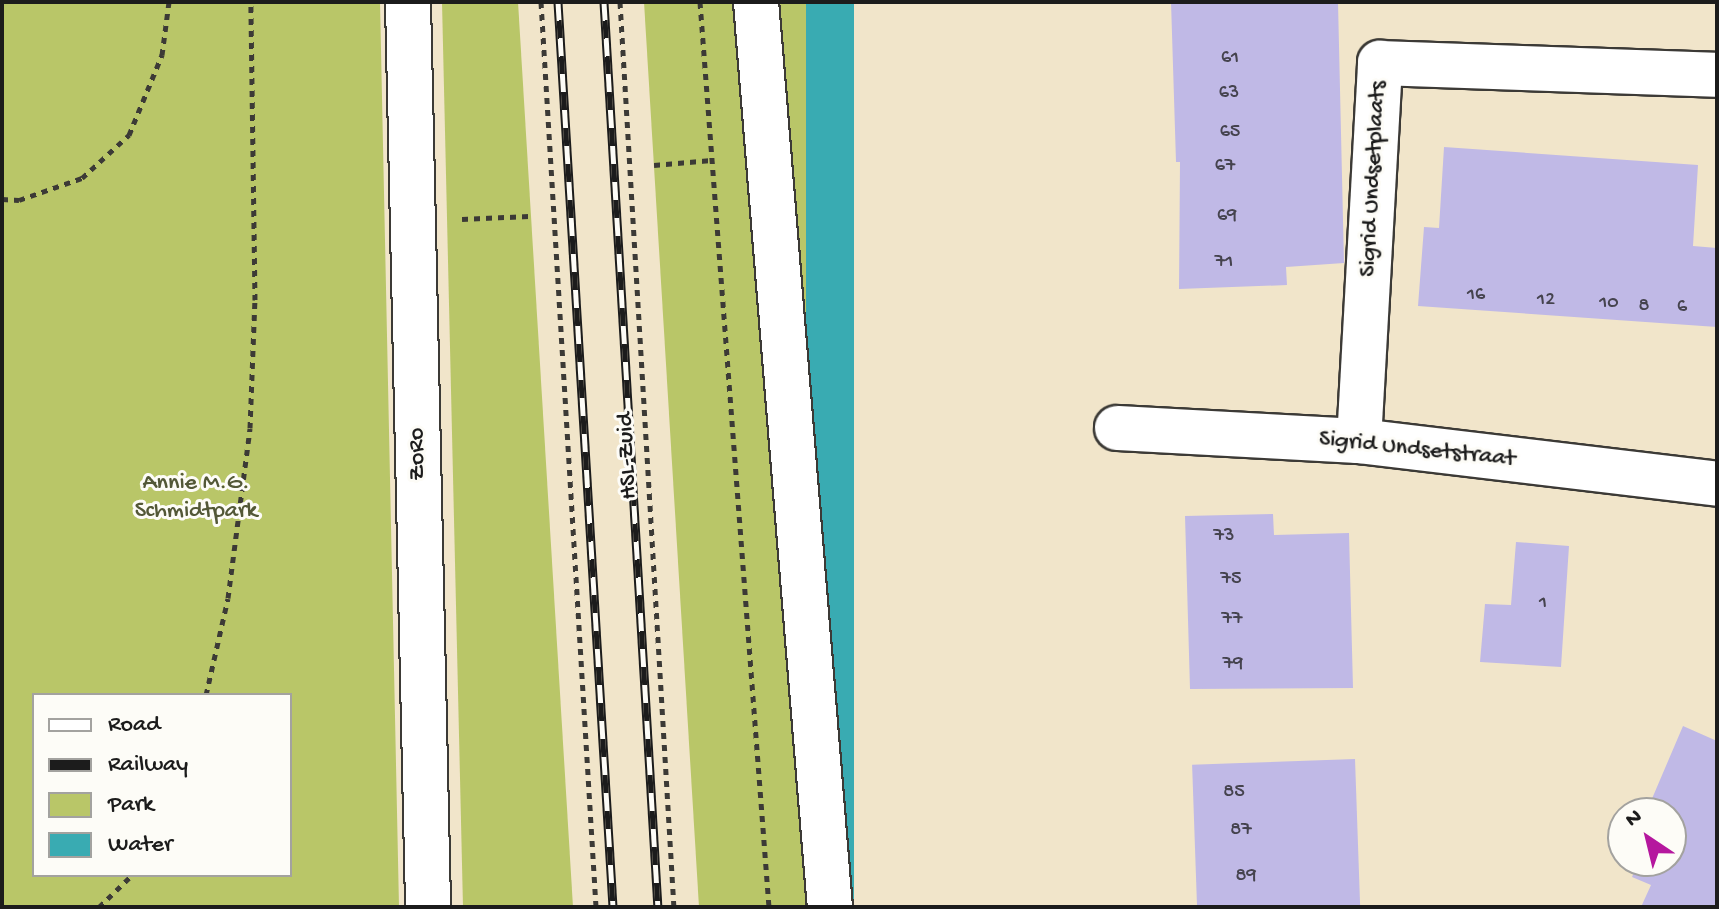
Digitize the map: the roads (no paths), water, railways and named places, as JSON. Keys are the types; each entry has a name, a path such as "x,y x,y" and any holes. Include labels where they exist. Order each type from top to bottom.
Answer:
{"street":[{"name":"ZoRo","path":"408,2 428,907"},
{"path":"756,2 830,907"},
{"name":"Sigrid Undsetplaats","path":"1359,441 1380,63 1717,75"},
{"name":"Sigrid Undsetstraat","path":"1117,428 1359,441 1717,484"}],"water":[{"path":"806,2 854,2 854,907 806,907"}],"railway":[{"path":"558,2 613,907"},
{"path":"604,2 658,907"}],"park label":[{"name":"Annie M.G. Schmidtpark","path":"196,498"}]}
